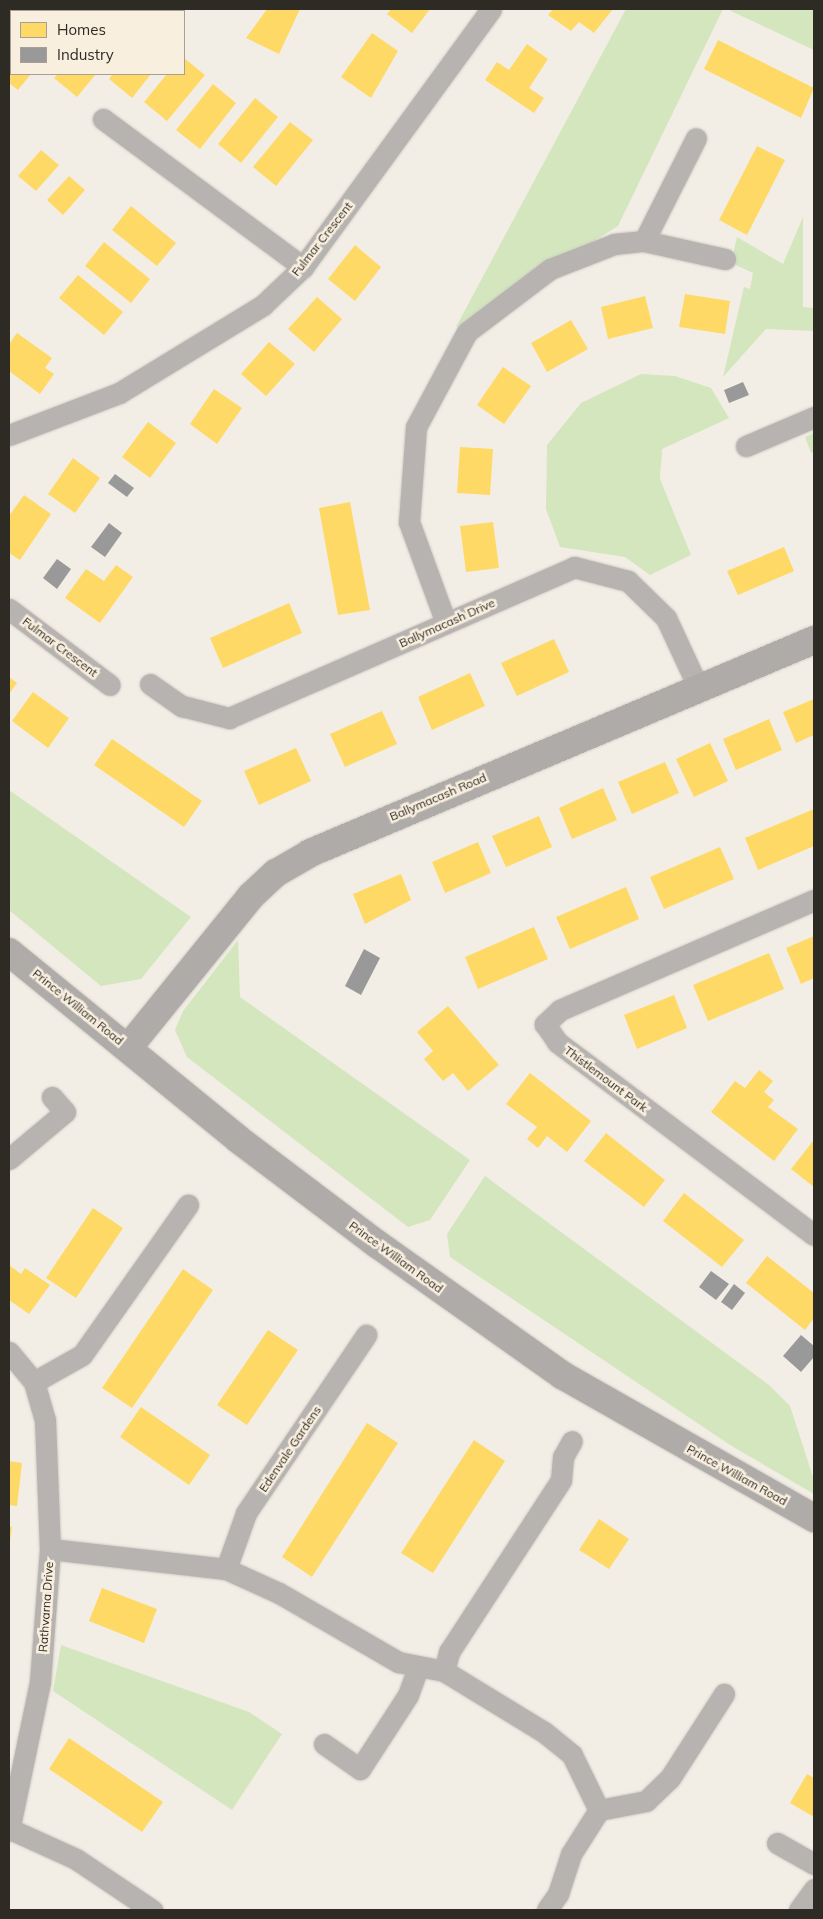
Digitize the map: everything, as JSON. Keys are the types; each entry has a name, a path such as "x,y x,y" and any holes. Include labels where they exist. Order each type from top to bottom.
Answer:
{"main road":[{"name":"Ballymacash Road","path":"128,1048 246,903 276,873 349,834 814,640"},
{"name":"Prince William Road","path":"9,952 377,1244 562,1375 814,1518"}],"street":[{"name":"Fulmar Crescent","path":"9,435 119,393 263,305 303,267 491,9"},
{"path":"103,119 303,267"},
{"path":"644,241 696,138"},
{"path":"446,623 409,522 416,427 467,332 550,269 614,244 644,241 725,259"},
{"path":"746,446 814,417"},
{"name":"Ballymacash Drive","path":"150,684 182,706 229,718 574,567 618,575 666,618 698,687"},
{"name":"Fulmar Crescent","path":"9,609 110,685"},
{"name":"Thistlemount Park","path":"814,900 560,1010 545,1024 557,1042 814,1234"},
{"path":"9,1160 65,1112 52,1097"},
{"path":"34,1382 82,1355 188,1205"},
{"name":"Edenvale Gardens","path":"226,1569 246,1513 366,1335"},
{"name":"Rathvarna Drive","path":"9,1352 34,1382 45,1420 50,1548 40,1682 9,1830"},
{"path":"444,1671 449,1652 561,1480 563,1457 572,1441"},
{"path":"50,1548 226,1569 418,1668 444,1671 488,1696 572,1755 599,1810"},
{"path":"324,1744 360,1769 408,1695 418,1668"},
{"path":"547,1910 558,1894 571,1854 599,1810 646,1801 670,1778 724,1694"},
{"path":"9,1830 76,1859 152,1910"},
{"path":"777,1843 814,1864"},
{"path":"799,1910 814,1889"}],"green space":[{"path":"626,9 723,9 618,226 456,327"},
{"path":"727,9 814,9 814,50"},
{"path":"803,217 803,307 814,308 814,331 766,329 723,377 744,287 750,289 753,273 731,263 737,237 783,264"},
{"path":"641,374 675,376 711,388 729,418 662,449 660,479 691,555 650,575 625,557 560,547 546,509 547,445 581,403"},
{"path":"814,433 814,452 811,453 805,437"},
{"path":"9,790 191,917 141,979 101,986 9,910"},
{"path":"238,940 240,997 470,1160 430,1220 408,1227 187,1057 175,1030 183,1011"},
{"path":"485,1176 769,1385 790,1406 814,1480 814,1494 730,1445 450,1257 447,1234"},
{"path":"61,1645 249,1712 282,1734 232,1810 53,1691"}],"building: Homes":[{"path":"9,9 10,30 9,32"},
{"path":"267,9 300,9 279,54 246,38"},
{"path":"391,9 430,9 412,33 387,14"},
{"path":"553,9 613,9 594,33 579,22 571,31 548,15"},
{"path":"372,33 398,51 371,98 341,77"},
{"path":"718,40 814,88 801,118 704,69"},
{"path":"527,44 548,59 529,88 544,98 534,113 485,80 497,62 509,70"},
{"path":"185,59 205,75 167,121 144,102 166,75 185,75"},
{"path":"10,66 10,75 30,75 18,90 9,83"},
{"path":"57,75 95,75 77,97 54,78"},
{"path":"112,75 150,75 132,98 109,79"},
{"path":"213,84 236,103 200,149 176,130"},
{"path":"255,98 278,117 241,163 218,144"},
{"path":"290,122 313,140 276,186 253,167"},
{"path":"757,146 785,160 747,235 719,220"},
{"path":"41,150 59,165 36,191 18,176"},
{"path":"69,176 85,190 63,215 47,200"},
{"path":"131,206 176,243 157,266 112,230"},
{"path":"104,242 150,279 131,303 85,266"},
{"path":"355,245 381,267 355,301 328,279"},
{"path":"78,275 123,312 104,335 59,298"},
{"path":"685,294 730,301 725,334 679,327"},
{"path":"645,296 653,328 608,339 601,307"},
{"path":"317,297 342,319 314,352 288,329"},
{"path":"571,320 588,349 547,372 531,343"},
{"path":"17,333 52,358 45,368 54,374 40,394 9,371 9,344"},
{"path":"269,342 295,364 266,396 241,374"},
{"path":"503,367 531,386 504,424 477,405"},
{"path":"214,389 242,408 217,444 190,424"},
{"path":"148,422 176,443 150,478 122,457"},
{"path":"460,447 493,449 490,495 457,493"},
{"path":"73,458 100,478 75,513 48,494"},
{"path":"24,495 51,514 20,560 9,553 9,516"},
{"path":"350,502 370,610 338,615 319,508"},
{"path":"493,522 499,568 466,572 460,526"},
{"path":"784,547 794,571 738,595 727,571"},
{"path":"116,565 133,577 100,623 65,598 86,569 104,581"},
{"path":"289,603 302,633 223,668 210,638"},
{"path":"554,639 569,672 517,696 501,663"},
{"path":"470,673 485,706 432,730 418,697"},
{"path":"9,677 17,683 9,694"},
{"path":"33,692 69,718 48,748 12,721"},
{"path":"814,699 814,735 796,743 783,712"},
{"path":"382,711 397,744 345,767 330,734"},
{"path":"769,719 782,750 736,770 723,739"},
{"path":"112,739 202,801 184,827 94,765"},
{"path":"710,743 728,781 694,797 676,759"},
{"path":"296,748 311,781 259,805 244,771"},
{"path":"665,762 679,793 632,814 618,782"},
{"path":"603,788 617,820 572,839 559,808"},
{"path":"814,809 814,846 758,870 745,838"},
{"path":"539,816 552,847 506,867 492,836"},
{"path":"478,842 491,873 445,893 432,862"},
{"path":"720,847 734,879 664,909 650,877"},
{"path":"401,874 411,900 365,924 353,894"},
{"path":"626,887 639,919 570,949 556,917"},
{"path":"534,927 548,959 478,989 465,957"},
{"path":"814,936 814,978 801,984 786,948"},
{"path":"769,953 784,989 708,1021 693,985"},
{"path":"674,995 687,1028 637,1049 624,1015"},
{"path":"448,1006 499,1065 468,1091 453,1073 443,1081 424,1059 433,1051 417,1032"},
{"path":"759,1070 773,1081 764,1092 774,1100 768,1107 798,1129 774,1161 711,1112 735,1081 745,1088"},
{"path":"530,1073 591,1121 567,1152 547,1136 538,1148 527,1139 537,1127 506,1104"},
{"path":"606,1133 665,1180 644,1207 584,1161"},
{"path":"813,1141 814,1143 814,1187 791,1169"},
{"path":"684,1193 744,1240 722,1267 663,1221"},
{"path":"93,1208 123,1228 76,1298 46,1278"},
{"path":"767,1256 814,1293 814,1318 805,1330 746,1283"},
{"path":"9,1265 21,1274 25,1268 50,1285 29,1314 9,1300"},
{"path":"183,1269 213,1290 132,1408 102,1388"},
{"path":"268,1330 298,1350 247,1425 217,1405"},
{"path":"141,1407 210,1455 189,1485 120,1437"},
{"path":"367,1423 398,1443 312,1577 282,1557"},
{"path":"474,1440 505,1461 433,1573 401,1553"},
{"path":"9,1461 22,1463 17,1506 9,1505"},
{"path":"599,1519 629,1539 609,1569 579,1550"},
{"path":"9,1526 12,1527 10,1541 9,1541"},
{"path":"102,1588 157,1609 144,1643 89,1621"},
{"path":"69,1738 163,1802 142,1832 49,1769"},
{"path":"807,1774 814,1778 814,1817 790,1803"}],"building: Industry":[{"path":"743,382 749,395 729,403 724,390"},
{"path":"115,474 134,488 127,497 108,483"},
{"path":"109,523 122,533 105,557 91,547"},
{"path":"57,559 71,569 57,589 43,578"},
{"path":"364,949 380,958 361,995 345,986"},
{"path":"711,1271 729,1284 716,1300 699,1287"},
{"path":"734,1284 745,1293 732,1310 721,1302"},
{"path":"801,1335 814,1346 814,1357 801,1372 783,1356"}]}
